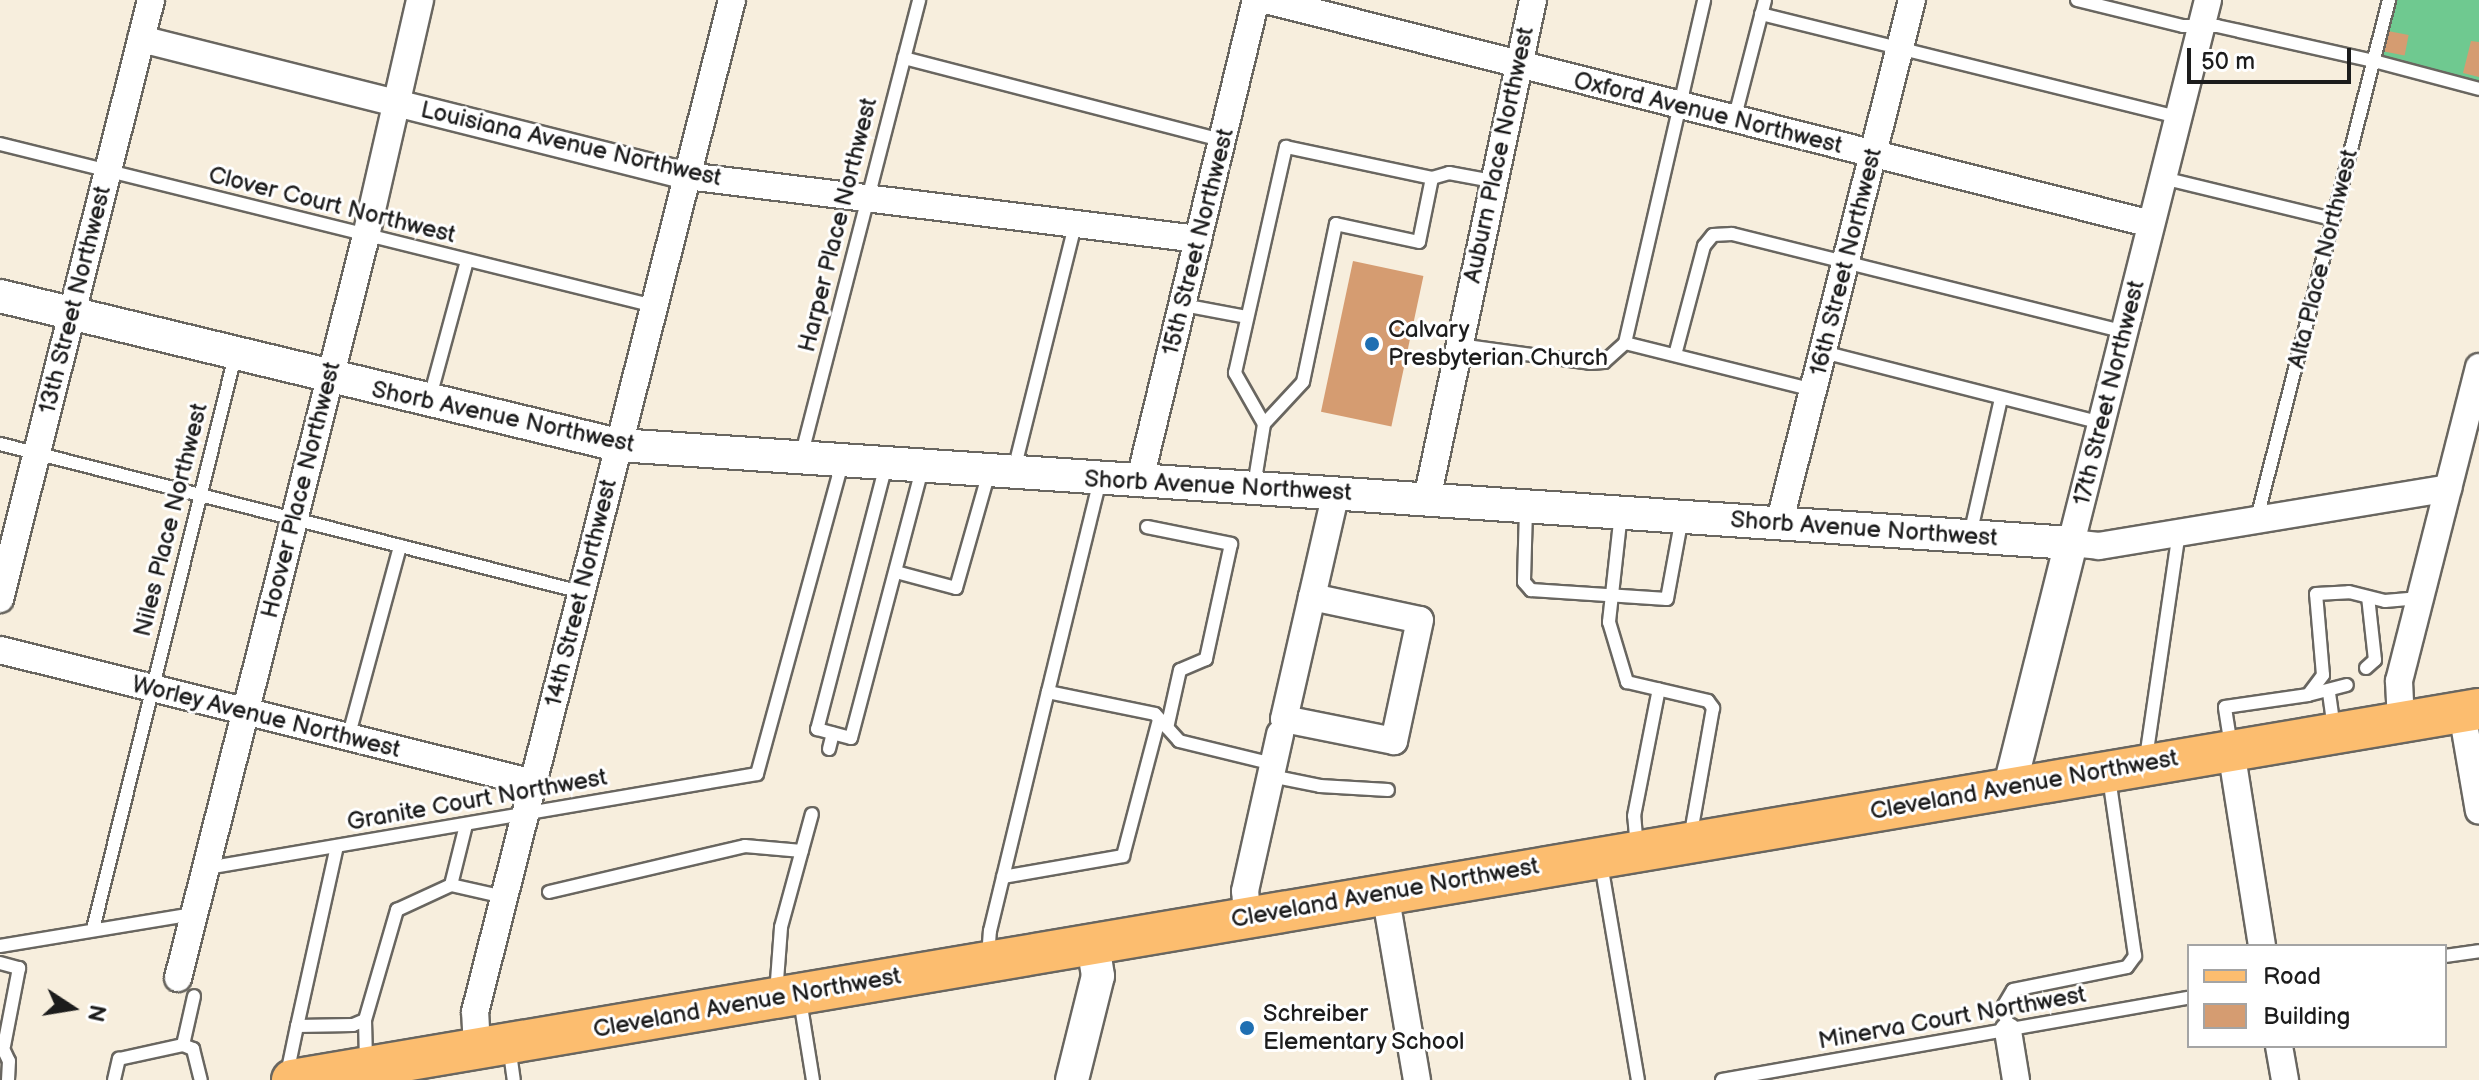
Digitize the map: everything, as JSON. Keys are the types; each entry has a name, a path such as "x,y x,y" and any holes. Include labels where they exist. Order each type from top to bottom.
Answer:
{"main road":[{"name":"Cleveland Avenue Northwest","path":"294,1080 366,1067 415,1070 500,1057 788,997 2010,786 2470,710"}],"street":[{"name":"13th Street Northwest","path":"0,599 151,0"},
{"name":"Hoover Place Northwest","path":"186,987 193,914 366,236 420,0"},
{"name":"14th Street Northwest","path":"500,1057 475,1012 732,0"},
{"name":"15th Street Northwest","path":"1139,483 1256,0"},
{"name":"Oxford Avenue Northwest","path":"1266,0 2151,224"},
{"name":"Auburn Place Northwest","path":"1427,499 1517,63 1533,0"},
{"name":"16th Street Northwest","path":"1779,524 1912,0"},
{"name":"17th Street Northwest","path":"2010,786 2208,0"},
{"name":"Louisiana Avenue Northwest","path":"141,39 687,176 867,201 1198,239"},
{"name":"Shorb Avenue Northwest","path":"0,296 329,379 618,445 800,461 1336,492 2099,546 2448,488"},
{"path":"2401,722 2399,681 2479,367"},
{"path":"1247,917 1245,891 1336,492"},
{"path":"1282,727 1394,741 1420,620 1312,597"},
{"name":"Worley Avenue Northwest","path":"0,650 533,783"},
{"path":"2470,710 2479,811"},
{"path":"2231,750 2262,944"},
{"path":"1385,893 1417,1080"},
{"path":"1072,1080 1098,976 1093,944"},
{"path":"2008,1031 2016,1080"},
{"path":"2279,1048 2285,1080"}],"lane":[{"name":"Harper Place Northwest","path":"800,461 919,0"},
{"path":"1459,345 1590,363 1616,355 1625,343 1677,106 1704,0"},
{"path":"1734,120 1765,0"},
{"path":"2079,0 2374,61 2479,89"},
{"name":"Alta Place Northwest","path":"2257,518 2389,0"},
{"path":"1761,14 2178,117"},
{"path":"904,58 1222,140"},
{"name":"Clover Court Northwest","path":"0,144 654,306"},
{"path":"1264,424 1235,373 1286,147 1432,178 1449,173 1492,181"},
{"path":"1254,489 1264,424 1303,382 1336,224 1419,242 1432,178"},
{"path":"2163,178 2333,219"},
{"path":"896,572 956,588 1001,473 1075,225"},
{"path":"1675,355 1704,246 1713,235 1732,234 2124,332"},
{"path":"428,402 467,261"},
{"path":"1183,305 1247,317"},
{"path":"1625,343 1813,390"},
{"path":"1823,352 2101,423"},
{"name":"Niles Place Northwest","path":"93,929 235,356"},
{"path":"1969,537 2001,398"},
{"path":"0,444 581,592"},
{"name":"Granite Court Northwest","path":"204,869 757,774 842,463"},
{"path":"886,465 817,729 851,738 922,469"},
{"path":"988,962 1003,877 1100,480"},
{"path":"1526,506 1524,582 1531,590 1667,599 1672,592 1682,517"},
{"path":"1621,513 1609,622 1627,682 1708,701 1713,708 1689,842"},
{"path":"1003,877 1123,856 1180,670 1206,659 1231,544 1147,527"},
{"path":"2008,1031 2004,1005 2013,990 2127,967 2135,956 2127,767 2179,532"},
{"path":"348,738 400,546"},
{"path":"2323,675 2316,594 2369,603 2420,598"},
{"path":"2357,617 2369,603"},
{"path":"2366,668 2375,660 2368,642 2369,603"},
{"path":"2319,646 2331,637"},
{"path":"2308,695 2323,675 2336,666"},
{"path":"2231,750 2225,707 2329,693 2347,685"},
{"path":"1638,1080 1619,854 1634,816 1659,689"},
{"path":"1048,692 1155,714 1179,741 1320,786 1388,790"},
{"path":"2329,693 2335,733"},
{"path":"829,749 833,733"},
{"path":"812,814 781,927 788,997 813,1080"},
{"path":"451,885 466,825"},
{"path":"294,1080 297,1026 337,846"},
{"path":"549,892 745,846 802,851"},
{"path":"366,1067 365,1020 397,910 451,885 504,897"},
{"path":"0,946 193,914"},
{"path":"2447,956 2479,951"},
{"path":"0,963 19,968 2,1044 8,1080"},
{"path":"183,1045 186,987"},
{"name":"Minerva Court Northwest","path":"1722,1080 2187,998"},
{"path":"297,1026 353,1025 365,1020"},
{"path":"114,1080 119,1059 183,1045 193,1049 201,1080"}],"green space":[{"path":"2393,0 2479,0 2479,83 2378,56"}],"building":[{"path":"2388,31 2409,35 2405,56 2384,52"},
{"path":"2471,41 2479,42 2479,77 2463,73"},
{"name":"Calvary Presbyterian Church","path":"1353,261 1423,276 1391,427 1321,412"}],"place":[{"name":"Calvary Presbyterian Church","path":"1372,344"},
{"name":"Schreiber Elementary School","path":"1247,1028"}]}
